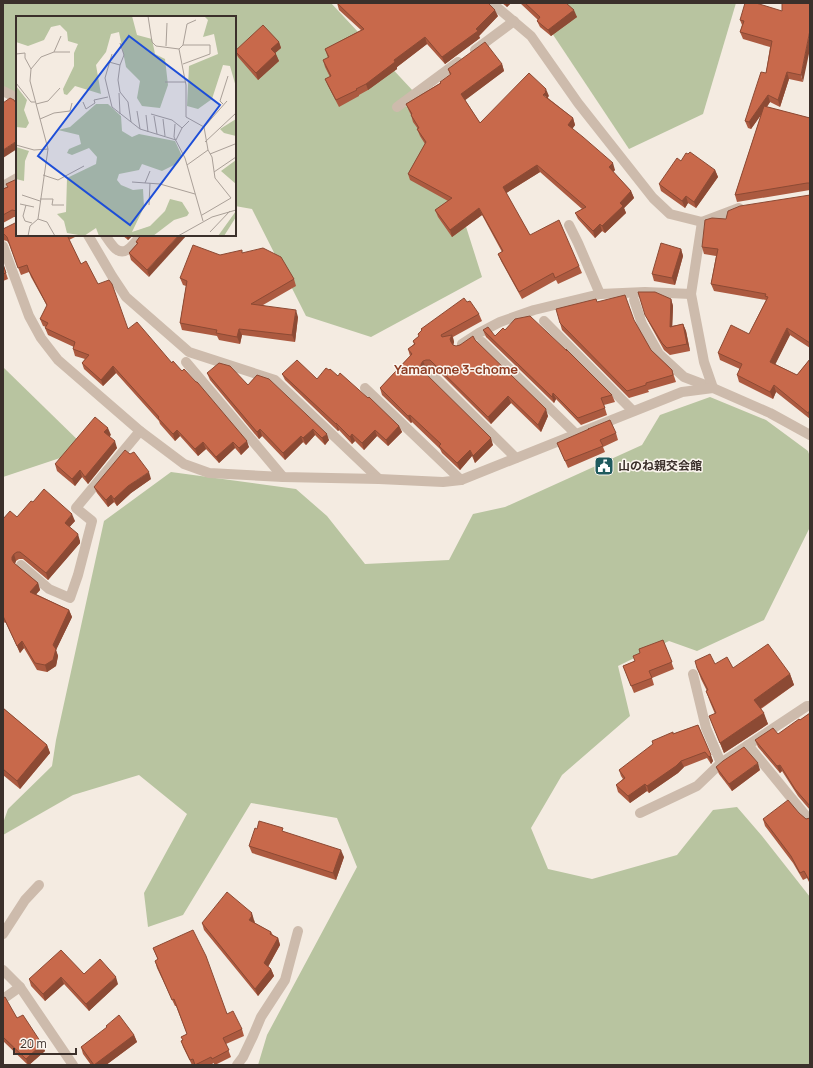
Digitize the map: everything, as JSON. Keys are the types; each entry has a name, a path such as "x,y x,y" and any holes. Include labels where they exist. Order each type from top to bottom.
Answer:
{"street":[{"path":"492,3 531,36 578,103 653,198 670,214 702,222 741,207 749,206"},
{"path":"397,107 514,21"},
{"path":"3,91 16,99"},
{"path":"3,186 16,179"},
{"path":"702,222 690,294 704,362 713,388"},
{"path":"569,225 600,294"},
{"path":"89,236 126,297 189,352 275,380 379,479"},
{"path":"106,236 113,247 121,251 128,250 140,236"},
{"path":"3,246 29,316 41,338 58,360 140,431 184,464 209,473 443,482 461,480 682,392 713,388"},
{"path":"459,346 479,333 534,310 600,294 645,292 690,294"},
{"path":"634,300 642,324 659,354 684,377 770,413 810,435"},
{"path":"544,322 633,411"},
{"path":"482,342 576,434"},
{"path":"186,362 283,477"},
{"path":"430,372 516,458"},
{"path":"365,388 461,480"},
{"path":"21,565 49,589 70,598 78,576 92,522 76,508 140,431"},
{"path":"693,674 706,728 721,763"},
{"path":"640,813 696,786 721,763 807,706 810,706"},
{"path":"748,745 810,819"},
{"path":"3,934 25,900 38,884"},
{"path":"237,1065 243,1057 261,1016 285,980 298,931"},
{"path":"3,970 20,987 73,1065"},
{"path":"3,999 20,987"}],"green space":[{"path":"3,3 331,3 428,107 482,277 371,337 306,316 252,209 236,206 236,16 16,16 16,99 3,88"},
{"path":"532,3 736,3 703,114 629,149"},
{"path":"3,367 87,449 3,477"},
{"path":"710,397 766,420 808,451 810,457 810,527 764,620 697,651 669,641 618,666 630,716 562,775 531,828 548,869 592,879 677,855 713,810 737,807 810,897 810,1065 258,1065 267,1035 357,867 337,818 251,803 183,915 148,927 144,893 187,814 139,775 73,795 3,835 3,823 8,809 52,766 56,740 104,521 171,472 296,489 327,516 365,564 449,560 473,514 505,507 642,445 660,415"}],"building":[{"path":"337,3 488,3 495,10 476,29 478,31 442,57 425,37 394,60 395,62 366,84 336,100 325,79 331,76 323,60 329,57 325,49 364,29"},
{"path":"525,3 566,3 574,10 548,30 537,21 540,17"},
{"path":"745,3 756,3 782,11 782,3 810,3 810,30 801,75 787,72 778,100 768,95 749,122 745,121 761,72 766,73 772,41 740,32 744,21 740,20"},
{"path":"263,25 279,42 271,49 276,54 256,73 236,52 236,50"},
{"path":"485,42 502,64 461,94 480,123 529,73 546,89 546,92 543,95 573,118 568,125 613,163 609,167 631,191 620,203 623,206 602,226 600,224 593,231 575,213 586,207 537,165 503,187 530,235 559,220 579,266 555,278 553,273 519,292 498,254 503,251 479,208 450,230 435,210 452,198 408,174 426,142 417,129 419,128 406,104 441,83 440,82 451,74 448,69"},
{"path":"10,98 16,103 16,142 3,150 3,103"},
{"path":"764,106 810,118 810,183 735,195"},
{"path":"690,152 715,170 694,202 686,196 682,201 659,184 677,158 681,161 686,153 688,154"},
{"path":"16,179 16,211 12,210 3,215 3,189 8,187 6,184"},
{"path":"810,195 810,343 787,328 770,362 797,375 810,359 810,410 808,413 774,385 770,392 737,375 742,364 718,353 731,325 749,334 768,297 765,296 766,294 711,284 718,249 702,247 705,220 712,218 726,219 728,211 740,206"},
{"path":"16,222 16,236 67,236 81,264 86,261 98,284 109,280 112,284 128,329 137,322 172,363 173,361 182,371 184,369 198,383 247,441 239,448 233,442 216,457 203,442 195,449 177,430 173,434 113,366 101,380 82,363 89,355 73,349 75,342 45,328 48,323 40,319 47,305 27,265 18,268 7,237 3,234 3,229"},
{"path":"140,236 178,236 147,270 129,253 138,243 136,242"},
{"path":"661,243 681,249 672,278 652,274"},
{"path":"193,245 220,255 242,250 242,253 263,248 281,257 294,279 251,304 296,310 292,335 239,329 237,337 216,333 217,330 180,323 187,281 180,278"},
{"path":"3,264 6,273 3,274"},
{"path":"638,292 655,292 671,299 670,327 683,324 687,344 667,348 662,343 645,315"},
{"path":"625,295 634,320 651,350 672,370 673,375 646,383 646,385 627,391 560,323 556,309 596,299 597,302"},
{"path":"464,298 467,302 470,301 479,314 441,335 442,337 452,335 450,339 451,342 456,346 473,336 475,340 546,409 538,425 508,396 488,417 430,360 423,361 421,368 423,371 491,438 473,456 470,450 457,463 439,446 441,444 410,415 408,416 380,388 412,354 408,349 415,344 413,341 419,336 418,334 422,330 421,329"},
{"path":"530,316 567,351 566,349 612,395 601,398 605,408 578,418 553,393 552,397 483,330 488,327 495,336 503,328 505,330 515,319"},
{"path":"297,360 317,379 326,368 329,370 330,369 338,376 340,373 368,398 369,397 399,426 386,440 375,430 362,443 352,434 350,437 282,374"},
{"path":"219,363 230,366 248,385 257,375 269,379 327,434 322,438 313,429 303,438 301,436 283,453 260,429 257,432 207,373"},
{"path":"95,417 108,428 104,432 115,441 85,477 80,470 72,479 55,464"},
{"path":"610,420 616,433 600,440 603,446 565,461 557,443"},
{"path":"125,450 130,454 134,452 149,472 128,486 114,499 111,495 106,500 94,487"},
{"path":"44,489 72,514 65,523 78,534 46,573 20,552 17,552 12,557 14,563 38,583 30,592 69,610 53,645 56,649 53,660 45,665 35,663 22,641 17,646 3,616 3,519 10,511 17,517"},
{"path":"663,640 672,662 649,671 652,678 631,686 623,666 635,661 633,656 640,653 639,649"},
{"path":"768,644 790,674 754,700 764,713 720,743 709,716 716,713 695,661 710,654 715,664 727,657 733,668"},
{"path":"3,708 47,745 17,781 3,769"},
{"path":"810,713 810,806 795,789 780,765 777,766 755,740 773,728 778,734"},
{"path":"698,725 711,755 709,757 705,752 681,761 647,786 645,784 628,796 616,785 625,778 619,770 653,744 652,741 673,732 673,734"},
{"path":"744,747 758,763 729,784 716,767"},
{"path":"788,800 806,819 810,818 809,880 804,871 800,873 791,856 763,819"},
{"path":"259,821 283,828 282,831 341,850 333,873 249,846"},
{"path":"227,892 252,913 249,920 271,932 270,934 278,938 264,963 271,969 255,989 202,923"},
{"path":"193,930 206,956 227,1014 233,1011 242,1029 223,1038 229,1050 212,1059 211,1057 195,1065 193,1059 190,1060 181,1041 183,1040 181,1037 187,1034 174,999 172,1000 155,961 158,959 153,948"},
{"path":"61,950 84,974 100,959 116,977 86,1004 61,977 43,994 29,979"},
{"path":"5,997 17,1018 23,1015 42,1044 26,1059 3,1037 3,998"},
{"path":"119,1015 134,1035 94,1065 81,1047 107,1027 106,1026"}],"place":[{"name":"山のね親交会館","path":"604,466"}],"district":[{"name":"Yamanone 3-chome","path":"456,369"}]}
